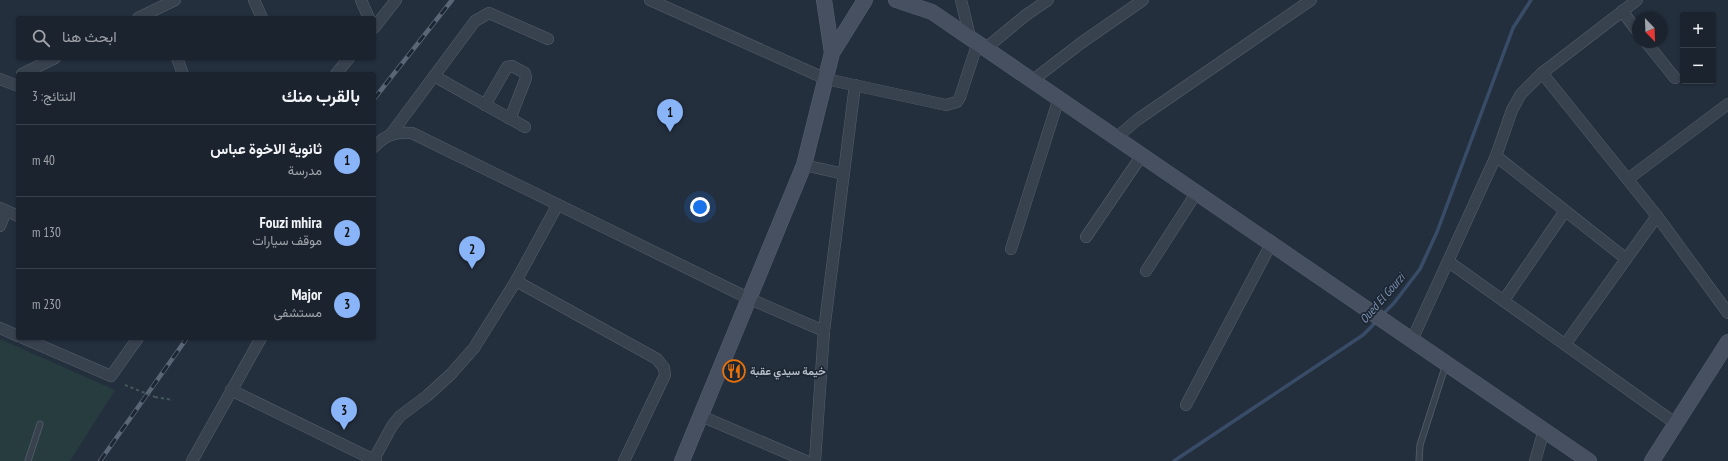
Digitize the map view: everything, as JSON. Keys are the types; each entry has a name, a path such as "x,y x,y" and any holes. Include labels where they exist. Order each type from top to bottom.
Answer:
{"street":[{"path":"155,15 175,0"},
{"path":"254,0 261,16"},
{"path":"361,0 368,16"},
{"path":"376,25 396,0"},
{"path":"650,0 826,79 946,105 952,104 960,97 978,43 961,0"},
{"path":"824,0 832,53"},
{"path":"682,461 804,165 832,53 865,0"},
{"path":"896,0 932,12 1589,461"},
{"path":"922,0 932,12"},
{"path":"978,43 1026,15 1048,0"},
{"path":"1033,80 1081,43 1143,0"},
{"path":"1412,340 1449,262 1496,156 1512,110 1527,86 1637,0"},
{"path":"1116,138 1136,120 1306,2"},
{"path":"1622,11 1632,24"},
{"path":"391,134 475,21 489,13 548,38"},
{"path":"1651,48 1675,78"},
{"path":"26,72 51,60"},
{"path":"178,60 182,72"},
{"path":"338,72 347,60"},
{"path":"485,105 507,68 512,66 525,73 526,78 510,119"},
{"path":"1542,73 1657,216 1728,313"},
{"path":"434,76 525,127"},
{"path":"3,80 16,77"},
{"path":"3,80 16,85"},
{"path":"815,461 824,331 855,85"},
{"path":"1011,249 1059,98"},
{"path":"1628,179 1728,104"},
{"path":"376,145 381,139 391,134 398,132 412,134 750,299 824,331"},
{"path":"1086,237 1142,155"},
{"path":"1496,156 1625,258"},
{"path":"804,165 844,174"},
{"path":"1146,271 1197,192"},
{"path":"230,390 374,461 392,426 400,416 427,396 451,374 474,348 516,281 558,206"},
{"path":"0,226 3,210 16,215"},
{"path":"1504,300 1566,211"},
{"path":"1566,343 1625,258 1657,216"},
{"path":"1186,405 1271,244"},
{"path":"1449,262 1566,343 1675,423"},
{"path":"516,281 657,359 662,364 664,368 664,375 624,461"},
{"path":"0,328 16,335"},
{"path":"34,340 45,342 111,376 137,340"},
{"path":"192,461 230,390 260,340"},
{"path":"1652,461 1728,342"},
{"path":"701,416 806,461"},
{"path":"1535,461 1544,430"}],"lane":[{"path":"1419,461 1420,445 1446,363"},
{"path":"28,461 40,424"}],"path":[{"path":"125,386 155,397 173,400"}],"green space":[{"path":"0,339 115,390 70,461 0,461"}],"waterway":[{"name":"Oued El Gourzi","path":"1382,315 1394,303 1420,269 1437,232 1513,28 1531,0"},
{"name":"Oued El Gourzi","path":"1174,461 1363,335 1377,321"}],"railway":[{"path":"376,96 452,0"},
{"path":"100,461 186,340"}],"place":[{"name":"ثانوية الاخوة عباس","path":"670,132"},
{"name":"Fouzi mhira","path":"472,269"},
{"name":"خيمة سيدي عقبة","path":"734,371"},
{"name":"Major","path":"344,430"}]}
